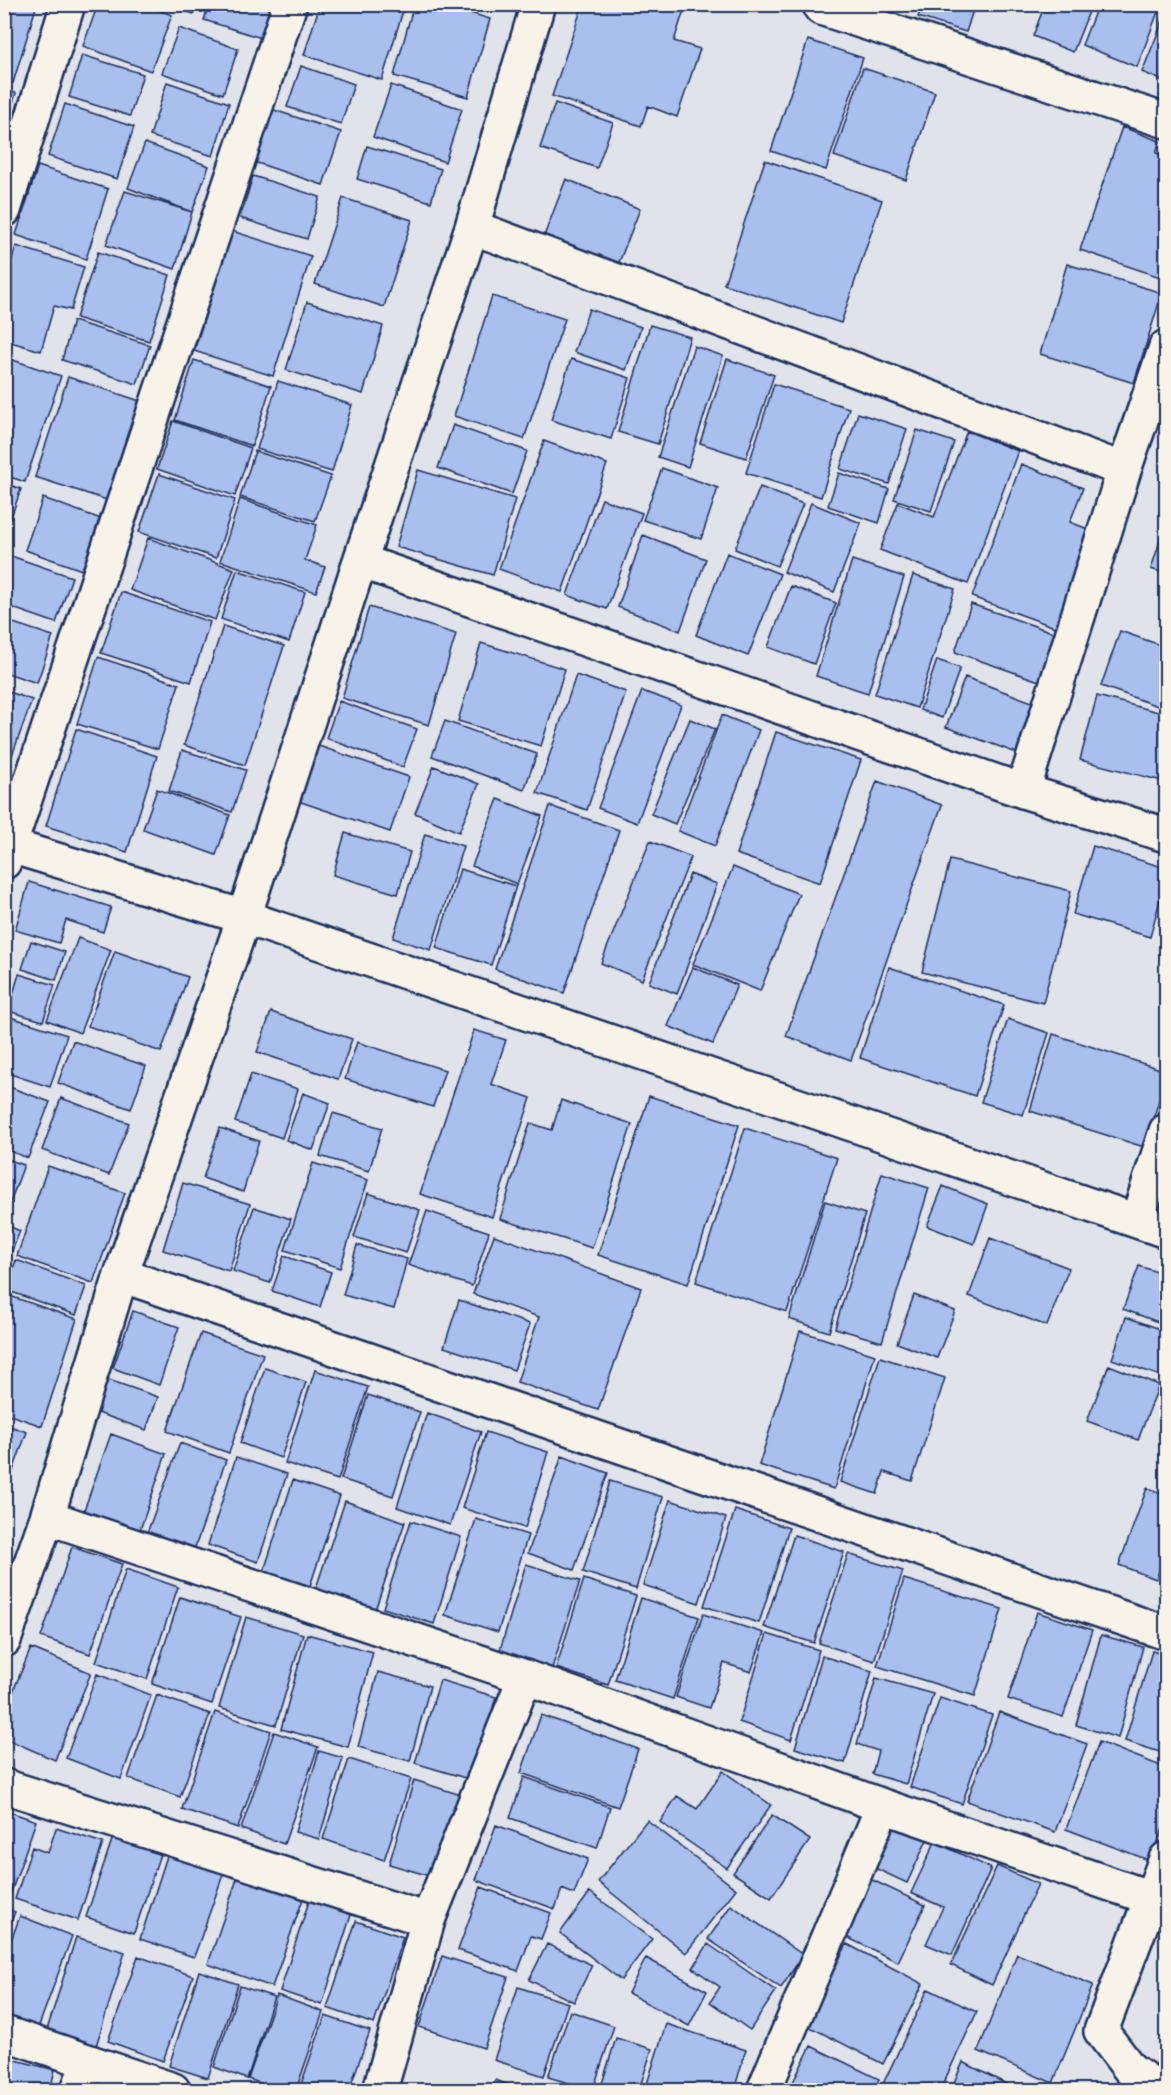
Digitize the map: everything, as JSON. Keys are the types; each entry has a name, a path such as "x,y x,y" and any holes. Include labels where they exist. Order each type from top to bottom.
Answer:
{"street":[{"path":"4,210 68,4"},
{"path":"290,4 6,850 244,917 1152,1226 1167,1131"},
{"path":"4,1640 47,1517 121,1275 244,917 472,227 537,4"},
{"path":"821,8 1167,121"},
{"path":"472,227 1124,470"},
{"path":"1023,790 1124,470 1167,347"},
{"path":"360,561 1023,790 1167,835"},
{"path":"121,1275 1167,1633"},
{"path":"47,1517 525,1677 883,1806 1151,1898"},
{"path":"380,2091 428,1920 525,1677"},
{"path":"4,1786 428,1920"},
{"path":"764,2091 883,1806"},
{"path":"1160,2091 1130,2069 1101,2031 1167,1859"},
{"path":"4,2033 83,2077 173,2091"}],"building":[{"path":"4,4 37,4 13,83 4,81"},
{"path":"98,4 143,4 172,15 151,71 83,46"},
{"path":"164,4 197,4 194,14"},
{"path":"209,4 278,4 268,40 204,20"},
{"path":"320,4 405,4 382,80 304,55"},
{"path":"414,4 441,4 490,19 468,97 394,76"},
{"path":"583,4 686,4 674,41 700,49 677,117 648,106 641,126 552,96"},
{"path":"922,4 975,4 966,32 918,17"},
{"path":"1045,4 1092,4 1073,52 1033,36"},
{"path":"1098,4 1161,4 1137,67 1082,45"},
{"path":"1166,13 1166,82 1142,72"},
{"path":"179,28 238,49 223,94 162,73"},
{"path":"808,40 863,58 826,170 771,151"},
{"path":"82,55 143,74 130,116 69,97"},
{"path":"301,66 354,84 341,124 287,107"},
{"path":"863,68 935,92 906,180 834,156"},
{"path":"167,82 229,103 213,156 150,136"},
{"path":"391,85 462,109 445,162 373,137"},
{"path":"4,90 16,93 4,130"},
{"path":"555,103 613,123 597,168 540,148"},
{"path":"65,104 134,127 117,179 48,156"},
{"path":"271,109 341,132 323,185 254,162"},
{"path":"1122,127 1160,141 1156,153 1166,156 1166,279 1080,250"},
{"path":"145,143 209,166 192,212 128,188"},
{"path":"367,146 441,169 431,202 357,179"},
{"path":"765,160 882,200 841,323 724,284"},
{"path":"38,166 108,189 86,259 16,235"},
{"path":"253,176 320,197 307,239 240,218"},
{"path":"566,179 640,209 618,265 544,236"},
{"path":"125,191 192,212 175,269 106,245"},
{"path":"343,198 412,220 384,307 315,284"},
{"path":"232,231 311,256 273,376 194,351"},
{"path":"16,246 84,267 71,310 54,306 41,351 4,340 4,285"},
{"path":"98,252 170,275 149,341 76,318"},
{"path":"1067,264 1162,293 1134,383 1040,354"},
{"path":"492,296 565,319 524,439 454,416"},
{"path":"307,302 383,326 363,394 286,370"},
{"path":"589,309 641,327 626,370 574,352"},
{"path":"73,321 150,345 137,384 62,360"},
{"path":"650,325 690,337 658,444 618,432"},
{"path":"694,346 723,356 688,467 658,457"},
{"path":"4,357 61,376 25,482 4,475"},
{"path":"571,359 630,378 611,439 551,420"},
{"path":"727,359 774,375 746,458 700,443"},
{"path":"194,360 271,386 252,446 175,420"},
{"path":"68,377 140,401 107,500 35,477"},
{"path":"278,381 352,405 332,472 257,449"},
{"path":"774,384 849,408 821,497 746,473"},
{"path":"858,413 907,429 889,484 840,469"},
{"path":"173,421 251,448 235,496 157,469"},
{"path":"453,425 527,451 512,494 438,468"},
{"path":"917,430 954,442 931,511 894,499"},
{"path":"967,431 1018,451 968,584 880,550 898,503 934,517"},
{"path":"544,441 607,464 562,592 499,569"},
{"path":"255,451 331,476 315,521 240,497"},
{"path":"1021,464 1083,488 1070,522 1098,533 1063,630 972,597"},
{"path":"662,468 718,488 701,539 643,520"},
{"path":"418,470 515,499 493,575 396,547"},
{"path":"839,473 889,489 879,523 828,506"},
{"path":"159,474 235,500 216,558 139,532"},
{"path":"4,483 21,489 4,537"},
{"path":"760,487 803,504 777,566 735,549"},
{"path":"43,498 101,519 82,570 25,550"},
{"path":"240,499 317,525 305,560 325,567 316,592 220,561"},
{"path":"602,499 642,513 607,609 567,595"},
{"path":"811,503 861,523 834,592 784,572"},
{"path":"1166,522 1166,574 1151,569"},
{"path":"643,535 706,559 680,631 618,607"},
{"path":"148,538 234,569 215,620 130,590"},
{"path":"727,553 780,574 748,656 696,635"},
{"path":"11,556 72,577 56,623 4,605 4,574"},
{"path":"852,560 904,577 868,693 816,676"},
{"path":"237,570 305,592 289,642 221,619"},
{"path":"913,575 955,589 917,708 875,694"},
{"path":"791,586 836,603 814,664 768,647"},
{"path":"121,592 210,622 191,682 101,653"},
{"path":"971,604 1058,634 1042,682 955,652"},
{"path":"369,607 456,634 429,725 342,698"},
{"path":"4,620 53,636 37,683 4,672"},
{"path":"223,626 284,646 245,765 184,745"},
{"path":"1120,631 1166,647 1166,709 1101,686"},
{"path":"481,643 565,669 541,746 458,721"},
{"path":"98,657 179,684 158,749 77,724"},
{"path":"937,660 960,668 942,718 920,710"},
{"path":"576,675 626,692 587,810 537,793"},
{"path":"965,677 1040,705 1022,755 946,727"},
{"path":"4,690 32,700 9,764 4,762"},
{"path":"642,691 681,705 637,823 598,808"},
{"path":"1097,696 1166,714 1166,782 1080,760"},
{"path":"339,701 417,729 403,767 326,738"},
{"path":"722,715 759,730 715,846 678,831"},
{"path":"690,719 715,729 675,824 651,814"},
{"path":"445,721 537,754 524,790 432,756"},
{"path":"76,729 157,756 127,852 46,826"},
{"path":"776,732 861,760 820,883 736,854"},
{"path":"313,744 409,777 390,832 295,800"},
{"path":"182,750 246,770 232,812 169,791"},
{"path":"434,766 479,784 459,832 415,813"},
{"path":"877,781 942,805 851,1060 786,1036"},
{"path":"157,789 230,815 216,855 143,829"},
{"path":"498,799 542,816 517,884 472,866"},
{"path":"550,806 619,830 564,993 495,969"},
{"path":"345,833 410,852 398,894 333,875"},
{"path":"425,834 463,846 431,950 393,938"},
{"path":"650,841 691,857 642,980 601,963"},
{"path":"1093,846 1166,868 1166,878 1150,937 1073,914"},
{"path":"950,860 1071,891 1043,1003 922,972"},
{"path":"733,867 799,894 760,991 693,964"},
{"path":"460,869 516,886 491,965 436,948"},
{"path":"690,874 717,884 677,994 649,983"},
{"path":"29,882 111,907 103,932 66,920 59,943 15,930"},
{"path":"78,938 111,950 80,1033 47,1020"},
{"path":"31,941 65,952 56,980 22,969"},
{"path":"115,951 188,977 161,1052 88,1026"},
{"path":"693,967 737,985 713,1044 668,1026"},
{"path":"889,967 1004,1005 975,1096 860,1058"},
{"path":"19,974 55,985 43,1021 8,1011"},
{"path":"271,1012 352,1039 338,1079 257,1052"},
{"path":"4,1015 67,1035 50,1087 4,1072"},
{"path":"1008,1019 1049,1033 1023,1115 981,1102"},
{"path":"474,1030 506,1040 491,1084 531,1098 492,1217 420,1194"},
{"path":"1053,1034 1166,1071 1166,1079 1144,1147 1030,1111"},
{"path":"73,1041 146,1066 131,1109 58,1083"},
{"path":"357,1042 445,1070 433,1107 345,1079"},
{"path":"251,1074 298,1089 282,1138 235,1122"},
{"path":"4,1085 50,1102 28,1158 4,1149"},
{"path":"303,1093 330,1103 313,1150 286,1140"},
{"path":"649,1096 739,1125 688,1284 598,1255"},
{"path":"61,1098 129,1123 109,1175 42,1150"},
{"path":"561,1100 632,1124 592,1248 500,1219 530,1123 552,1130"},
{"path":"333,1113 382,1128 369,1171 320,1156"},
{"path":"220,1128 259,1141 243,1192 203,1178"},
{"path":"745,1128 837,1158 787,1312 696,1282"},
{"path":"4,1158 24,1165 5,1216 4,1216"},
{"path":"313,1163 368,1180 340,1268 285,1250"},
{"path":"48,1166 125,1193 93,1283 17,1256"},
{"path":"882,1173 929,1188 882,1342 835,1328"},
{"path":"183,1183 250,1204 229,1271 163,1250"},
{"path":"943,1186 988,1204 974,1244 927,1226"},
{"path":"368,1193 420,1210 406,1253 354,1237"},
{"path":"825,1201 865,1214 829,1332 789,1319"},
{"path":"254,1207 291,1219 270,1283 233,1271"},
{"path":"427,1211 489,1232 472,1286 408,1265"},
{"path":"4,1224 20,1231 4,1271"},
{"path":"494,1235 641,1288 598,1410 517,1382 539,1317 473,1294"},
{"path":"990,1238 1069,1268 1047,1326 969,1296"},
{"path":"357,1245 407,1259 394,1309 343,1295"},
{"path":"284,1256 331,1272 320,1307 272,1291"},
{"path":"16,1260 86,1286 76,1315 6,1290"},
{"path":"1139,1266 1166,1275 1166,1325 1123,1309"},
{"path":"4,1294 77,1319 42,1426 4,1413"},
{"path":"914,1295 955,1311 937,1358 897,1343"},
{"path":"459,1300 530,1324 514,1370 444,1347"},
{"path":"133,1311 179,1327 159,1385 113,1368"},
{"path":"1126,1317 1166,1331 1166,1378 1112,1359"},
{"path":"800,1331 875,1355 834,1489 759,1465"},
{"path":"201,1333 263,1354 229,1453 167,1431"},
{"path":"880,1357 945,1378 912,1481 884,1472 877,1494 840,1482"},
{"path":"1109,1365 1159,1385 1138,1440 1087,1421"},
{"path":"265,1368 306,1382 281,1458 240,1443"},
{"path":"315,1370 368,1387 338,1480 285,1463"},
{"path":"106,1379 158,1397 146,1430 95,1412"},
{"path":"368,1395 420,1412 393,1496 341,1479"},
{"path":"427,1413 481,1432 450,1525 397,1507"},
{"path":"4,1424 27,1432 6,1490 4,1490"},
{"path":"486,1432 548,1452 525,1528 462,1508"},
{"path":"111,1434 166,1454 139,1533 83,1513"},
{"path":"180,1443 226,1460 194,1550 147,1533"},
{"path":"562,1456 608,1473 574,1570 528,1553"},
{"path":"236,1457 287,1474 258,1562 208,1545"},
{"path":"293,1480 340,1496 310,1586 264,1571"},
{"path":"610,1481 663,1497 636,1589 583,1572"},
{"path":"1147,1488 1166,1495 1166,1552 1156,1579 1119,1565"},
{"path":"670,1500 726,1518 699,1603 643,1585"},
{"path":"345,1501 405,1522 375,1610 315,1591"},
{"path":"735,1510 789,1528 759,1623 704,1606"},
{"path":"476,1519 528,1535 498,1632 445,1615"},
{"path":"411,1521 461,1537 434,1624 383,1608"},
{"path":"794,1535 844,1552 814,1643 764,1627"},
{"path":"72,1547 122,1564 90,1654 41,1637"},
{"path":"848,1554 903,1571 874,1661 819,1643"},
{"path":"526,1564 580,1581 552,1668 500,1650"},
{"path":"126,1569 178,1587 147,1679 96,1662"},
{"path":"584,1579 636,1596 608,1685 556,1668"},
{"path":"904,1579 1002,1609 975,1696 877,1666"},
{"path":"180,1597 241,1617 212,1704 152,1684"},
{"path":"641,1598 699,1617 673,1699 615,1680"},
{"path":"1037,1612 1092,1630 1063,1717 1008,1699"},
{"path":"703,1614 764,1633 751,1672 724,1663 709,1708 676,1697"},
{"path":"246,1617 303,1634 276,1725 219,1708"},
{"path":"307,1634 373,1652 348,1747 281,1729"},
{"path":"767,1634 819,1650 791,1740 739,1722"},
{"path":"1101,1635 1143,1647 1118,1738 1076,1725"},
{"path":"31,1648 91,1673 55,1760 4,1738 4,1713"},
{"path":"1152,1651 1166,1655 1166,1754 1125,1741"},
{"path":"822,1656 872,1671 845,1763 795,1748"},
{"path":"378,1672 430,1686 410,1761 358,1747"},
{"path":"97,1674 151,1695 121,1779 66,1758"},
{"path":"876,1678 933,1694 906,1784 872,1774 878,1751 857,1744"},
{"path":"440,1680 496,1697 472,1780 415,1763"},
{"path":"157,1695 210,1714 180,1797 128,1778"},
{"path":"940,1698 992,1715 962,1804 910,1787"},
{"path":"215,1712 271,1731 238,1828 182,1809"},
{"path":"999,1712 1087,1744 1055,1832 967,1801"},
{"path":"541,1715 638,1749 618,1807 521,1773"},
{"path":"274,1732 318,1747 284,1844 241,1829"},
{"path":"1099,1742 1166,1768 1166,1820 1151,1861 1066,1829"},
{"path":"319,1751 343,1758 319,1839 295,1832"},
{"path":"349,1759 411,1779 384,1860 323,1839"},
{"path":"723,1771 771,1805 727,1868 660,1822 677,1796 697,1809"},
{"path":"524,1777 610,1807 597,1848 510,1818"},
{"path":"414,1780 464,1796 440,1879 389,1864"},
{"path":"4,1810 36,1821 7,1904 4,1903"},
{"path":"772,1815 810,1840 771,1898 733,1873"},
{"path":"647,1820 736,1889 686,1953 598,1882"},
{"path":"887,1822 927,1840 907,1883 868,1865"},
{"path":"496,1825 588,1859 574,1894 562,1889 555,1909 476,1880"},
{"path":"56,1828 103,1843 78,1920 15,1899 32,1847 48,1853"},
{"path":"113,1837 160,1854 134,1933 86,1917"},
{"path":"935,1842 991,1868 952,1955 926,1944 943,1907 911,1893"},
{"path":"169,1850 225,1869 194,1957 140,1939"},
{"path":"997,1866 1038,1884 992,1985 951,1965"},
{"path":"238,1876 303,1899 272,1987 208,1964"},
{"path":"868,1878 925,1905 898,1962 842,1935"},
{"path":"481,1887 551,1913 541,1939 531,1936 518,1971 458,1950"},
{"path":"590,1892 652,1939 621,1980 560,1933"},
{"path":"310,1898 352,1912 322,2005 280,1991"},
{"path":"731,1905 803,1955 781,1988 708,1939"},
{"path":"4,1908 15,1912 4,1940"},
{"path":"20,1916 72,1936 37,2031 4,2019 4,1960"},
{"path":"356,1921 403,1937 374,2024 327,2008"},
{"path":"76,1937 125,1952 96,2046 47,2030"},
{"path":"547,1944 592,1965 574,2002 529,1980"},
{"path":"708,1944 776,1991 750,2030 710,2002 720,1987 693,1968"},
{"path":"847,1944 923,1984 883,2064 806,2025"},
{"path":"1017,1954 1093,1985 1053,2083 978,2051"},
{"path":"138,1956 193,1976 163,2061 108,2041"},
{"path":"442,1956 508,1977 484,2048 419,2027"},
{"path":"646,1958 707,1991 689,2026 628,1993"},
{"path":"199,1971 238,1984 208,2078 169,2066"},
{"path":"240,1986 274,1997 247,2079 214,2067"},
{"path":"518,1987 568,2003 544,2076 494,2060"},
{"path":"928,1989 977,2012 940,2090 896,2090 883,2084"},
{"path":"277,1995 323,2012 296,2090 280,2090 248,2079"},
{"path":"570,2011 614,2026 593,2090 548,2077"},
{"path":"325,2016 370,2031 349,2090 299,2090"},
{"path":"666,2024 746,2050 734,2090 645,2090"},
{"path":"616,2038 652,2049 639,2090 600,2090"},
{"path":"811,2046 879,2079 873,2090 789,2090"},
{"path":"4,2057 55,2070 50,2090 4,2090"},
{"path":"963,2062 1018,2090 951,2090"},
{"path":"495,2080 523,2090 491,2090"}]}
